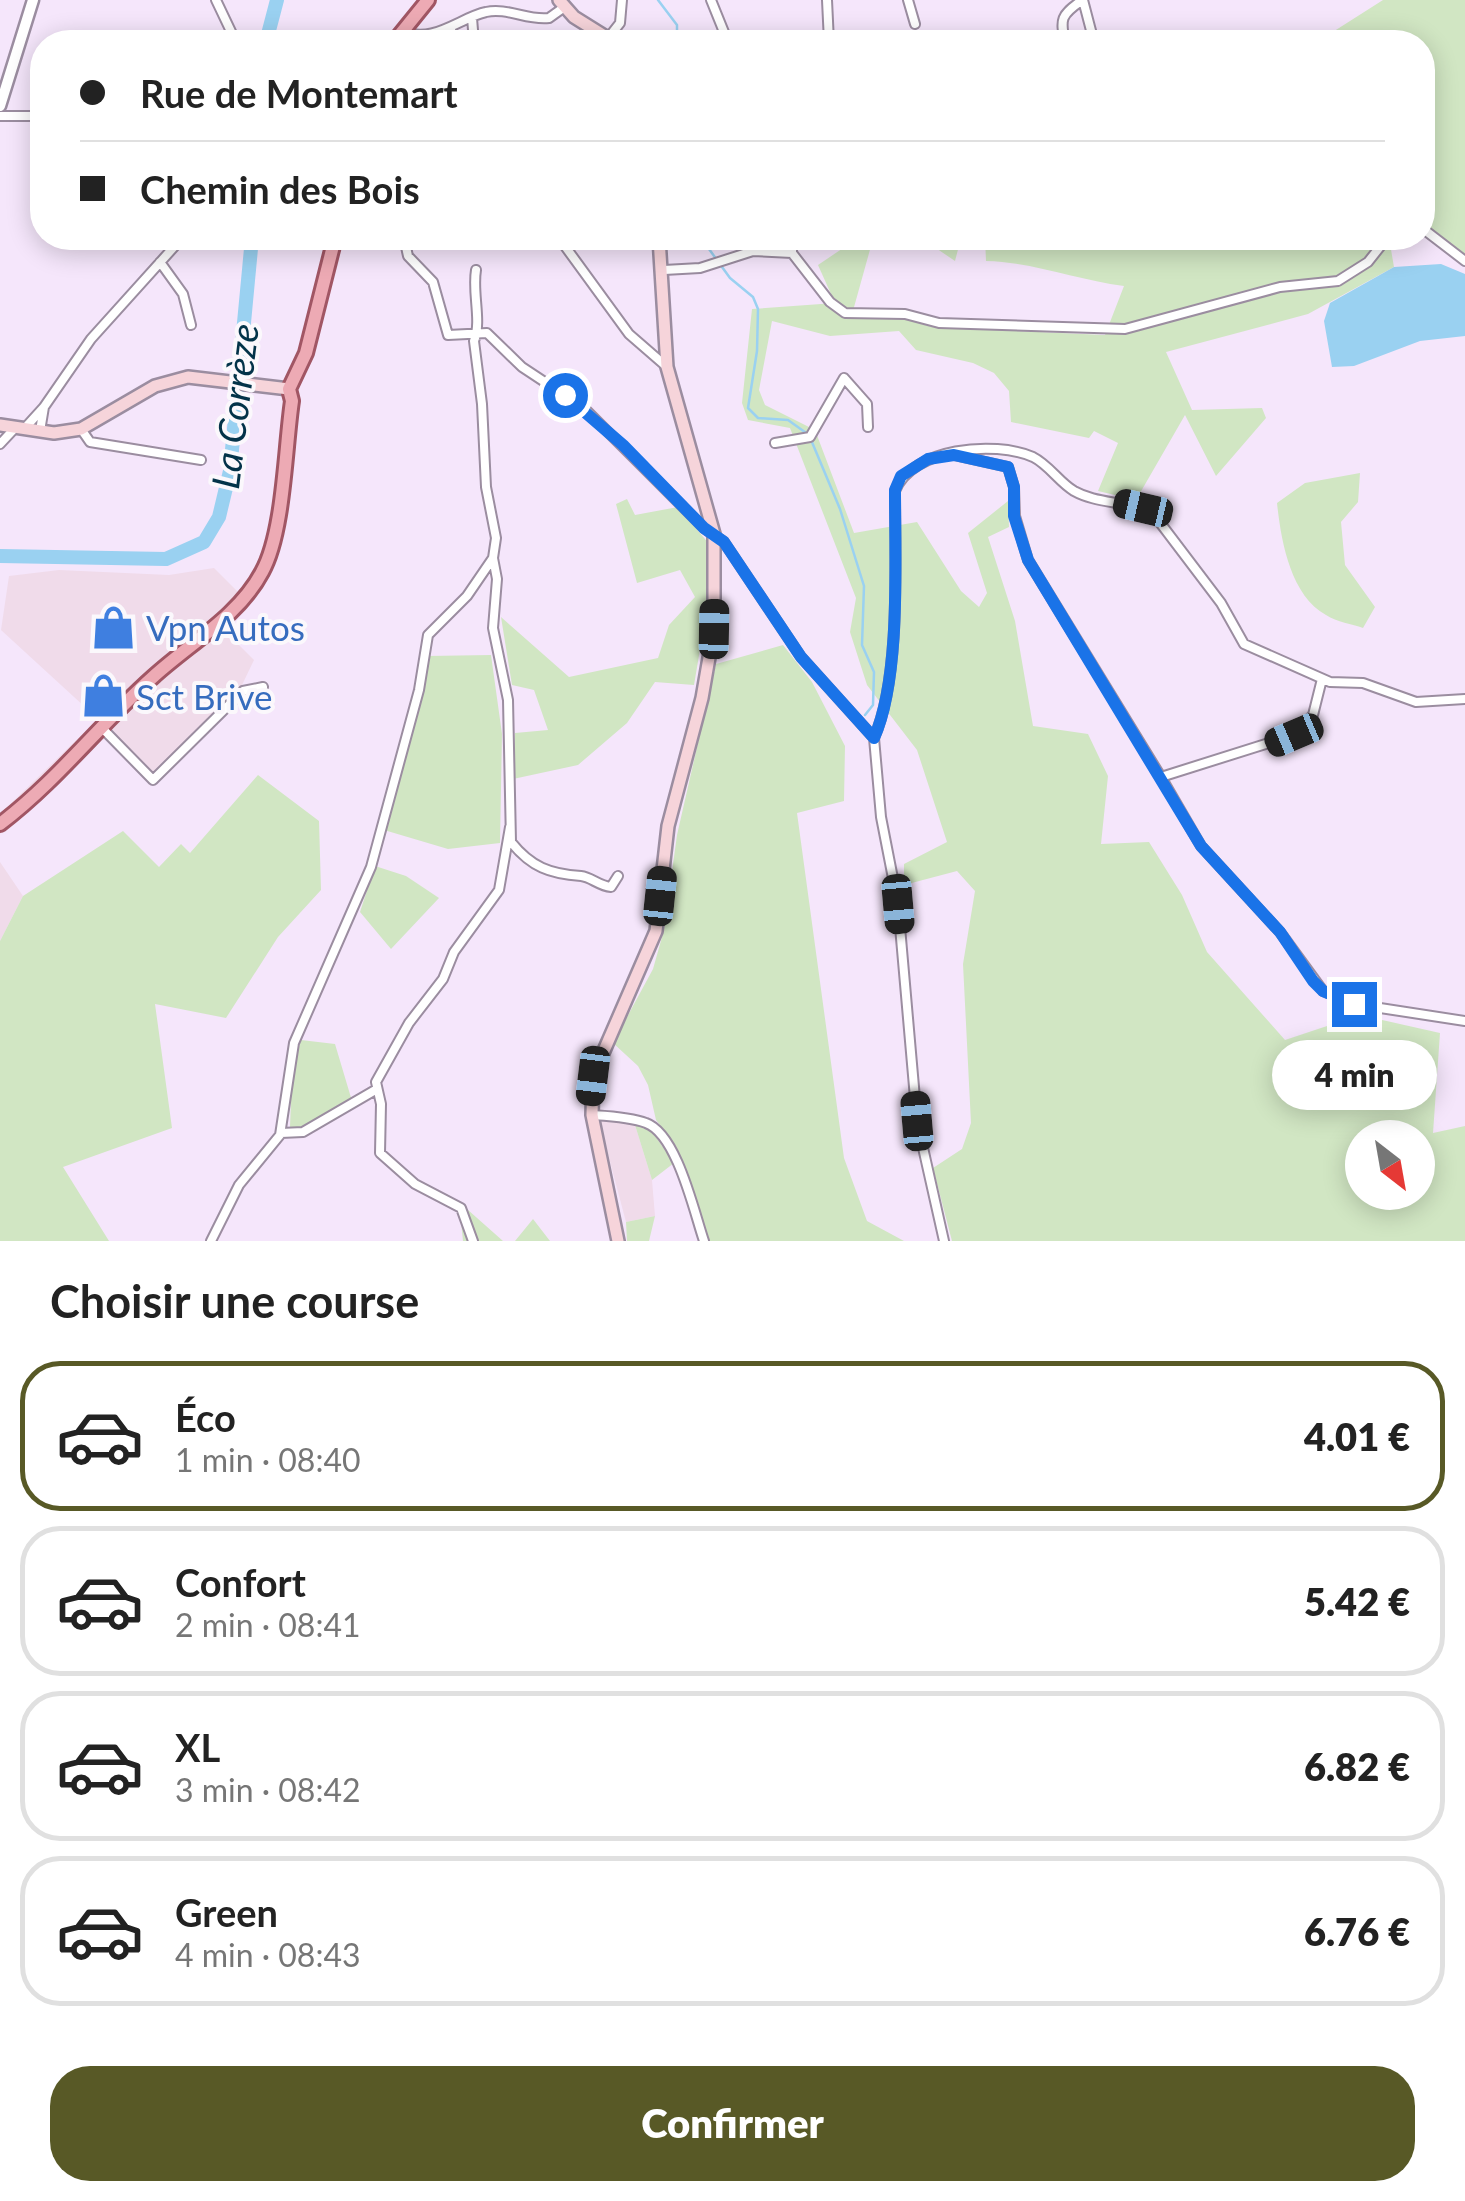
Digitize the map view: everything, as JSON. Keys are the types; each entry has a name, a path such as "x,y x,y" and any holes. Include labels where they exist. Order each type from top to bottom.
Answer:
{"main road":[{"path":"404,30 428,0"},
{"path":"561,4 598,30"},
{"path":"282,387 306,352 332,250"},
{"path":"618,1241 592,1115 598,1058 643,969 656,931 668,826 702,698 714,629 714,534 667,367 662,336 661,250"},
{"path":"0,425 40,431 81,429 156,386 206,378 282,387 292,401 278,514 264,571 230,613 153,677 0,824"}],"street":[{"path":"0,106 33,0"},
{"path":"216,0 230,30"},
{"path":"617,30 622,0"},
{"path":"710,0 723,30"},
{"path":"826,0 828,30"},
{"path":"908,0 916,24"},
{"path":"1062,30 1060,22 1082,1 1090,30"},
{"path":"444,30 489,11 539,20 561,4"},
{"path":"472,18 473,30"},
{"path":"0,116 30,116"},
{"path":"1435,238 1465,261"},
{"path":"0,444 44,407 91,339 171,250"},
{"path":"407,250 433,282 448,335 488,333 522,368 584,408 724,542 801,657 874,738"},
{"path":"568,250 629,334 667,367"},
{"path":"664,270 714,265 753,250 792,253 830,302 845,314 905,314 939,322 1124,329 1280,286 1338,281 1368,262 1378,250"},
{"path":"160,262 184,294 191,325"},
{"path":"476,270 473,300 478,332 474,340 486,486 496,538 493,628 508,700 512,842 526,860 547,872 584,876 610,887 618,876"},
{"path":"775,443 810,437 844,378 866,404 868,428"},
{"path":"40,431 44,407"},
{"path":"81,429 90,442 201,460"},
{"path":"944,1241 917,1121 898,904 880,817 874,738 884,715 889,671 895,490 912,466 954,455 1012,451 1033,458 1075,492 1143,508 1155,516 1221,603 1244,644 1322,680 1363,683 1416,702 1465,698"},
{"path":"954,455 1008,467 1014,487 1014,516 1028,560 1201,846 1280,932 1323,991 1354,1004 1419,1017 1465,1021"},
{"path":"211,1241 239,1185 281,1133 294,1042 372,867 419,690 428,635 467,596 493,558"},
{"path":"1161,777 1294,735 1313,716 1322,680"},
{"path":"102,728 153,780 243,691 263,687"},
{"path":"473,1241 461,1208 415,1184 380,1153 377,1089 384,1064 409,1023 443,979 454,952 500,890 504,841 510,827"},
{"path":"281,1133 303,1132 377,1089"},
{"path":"592,1115 648,1123 662,1135 673,1151 704,1241"}],"shaded area":[{"path":"214,568 237,591 246,610 224,630 254,660 242,685 154,774 111,732 0,834 0,814 98,719 1,630 9,576 59,570 169,575"},
{"path":"0,862 23,896 0,941"},
{"path":"599,1120 635,1125 652,1180 655,1216 626,1222"}],"green space":[{"path":"1383,0 1465,0 1465,259 1435,236 1435,30 1336,30"},
{"path":"840,250 870,250 851,318 904,319 932,327 1105,335 1124,286 1021,264 986,261 986,250 1391,250 1394,267 1308,314 1166,352 1192,410 1262,408 1266,418 1216,476 1185,415 1136,500 1098,491 1118,443 1094,431 1089,438 1011,422 1009,391 994,373 973,363 916,350 899,331 830,336 772,321 759,390 765,405 815,430 854,533 917,522 961,591 979,607 987,593 968,533 1008,501 1009,527 988,537 1015,621 1033,726 1088,734 1108,776 1101,844 1149,842 1182,895 1207,952 1285,1040 1360,1015 1440,1033 1434,1120 1345,1120 1345,1210 1435,1210 1435,1133 1465,1126 1465,1241 952,1241 933,1168 962,1149 971,1123 963,964 975,891 957,871 904,885 904,864 947,842 917,750 867,685 850,632 856,598 790,428 748,420 742,403 752,309 835,303 818,265"},
{"path":"939,250 958,250 955,261"},
{"path":"1360,473 1358,502 1341,522 1345,565 1375,607 1363,628 1326,615 1304,594 1285,549 1277,503 1305,483"},
{"path":"627,499 635,515 678,507 710,545 707,608 694,685 655,682 627,723 578,765 513,779 515,733 548,730 534,690 512,685 501,617 569,677 658,658 669,625 695,597 680,570 637,583 616,504"},
{"path":"783,645 812,682 845,746 844,801 797,813 844,1158 867,1221 904,1241 708,1241 676,1146 656,1120 648,1085 638,1066 613,1043 653,969 664,930 677,835 716,664"},
{"path":"491,655 502,734 500,843 448,849 384,830 427,656"},
{"path":"258,775 319,821 321,890 278,937 226,1018 155,1004 172,1128 63,1167 109,1241 0,1241 0,941 23,896 123,831 159,867 181,844 190,853"},
{"path":"375,866 406,876 439,898 391,949 360,912"},
{"path":"301,1040 335,1044 352,1101 300,1129 290,1127 292,1073"},
{"path":"635,1125 651,1130 674,1163 652,1180"},
{"path":"459,1202 503,1241 463,1241"},
{"path":"655,1216 649,1241 627,1241 626,1222"},
{"path":"533,1219 550,1241 515,1241"}],"water":[{"path":"1441,264 1465,274 1465,336 1420,341 1354,366 1332,367 1324,321 1330,303 1394,267"}],"waterway":[{"name":"La Corrèze","path":"269,30 277,0"},
{"path":"658,0 677,30"},
{"name":"La Corrèze","path":"0,556 166,559 204,542 219,517 230,471 251,250"},
{"path":"710,250 730,278 753,297 758,309 757,351 748,408 758,418 788,420 809,435 840,509 864,586 862,645 874,672 873,705 865,715"}],"place":[{"name":"Vpn Autos","path":"113,627"},
{"name":"Sct Brive","path":"103,696"}],"route":[{"path":"565,395 584,408 704,528 724,542 801,657 874,738 884,715 889,671 895,490 901,476 928,459 954,455 961,460 1008,467 1014,487 1014,516 1028,560 1201,846 1280,932 1313,981 1323,991 1354,1004"}]}
